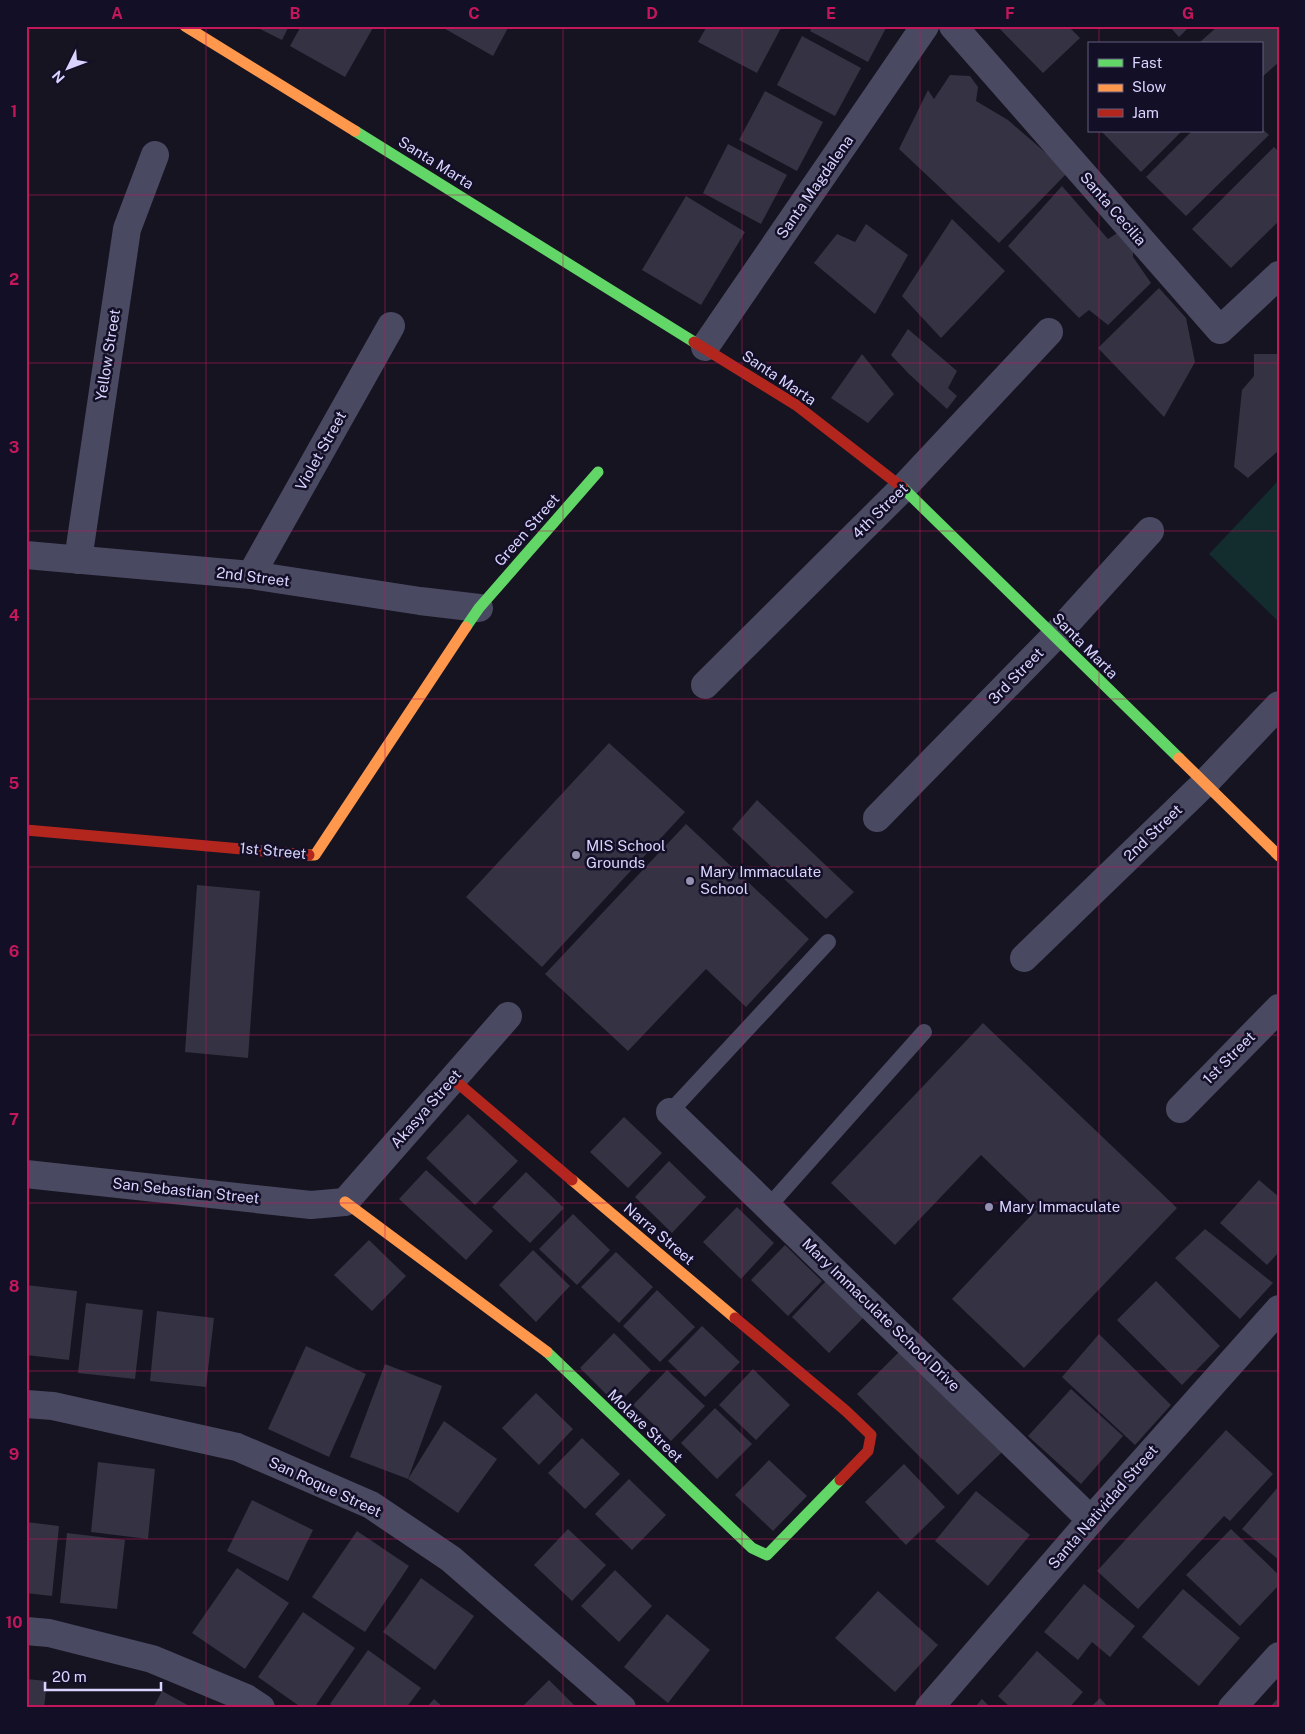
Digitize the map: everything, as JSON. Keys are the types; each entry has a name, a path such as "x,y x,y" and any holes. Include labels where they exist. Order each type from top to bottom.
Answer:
{"street":[{"name":"Santa Marta","path":"185,26 796,405 903,488 1279,856"},
{"name":"Santa Magdalena","path":"705,347 925,26"},
{"name":"Santa Cecilia","path":"954,26 1220,330 1279,275"},
{"name":"Yellow Street","path":"78,560 127,229 155,155"},
{"name":"Violet Street","path":"251,575 391,326"},
{"name":"4th Street","path":"704,685 903,488 1049,332"},
{"name":"Green Street","path":"479,608 598,472"},
{"name":"3rd Street","path":"877,818 1054,637 1150,531"},
{"name":"2nd Street","path":"26,555 251,575 420,601 479,608"},
{"name":"1st Street","path":"26,830 316,855 479,608"},
{"name":"2nd Street","path":"1024,958 1204,784 1279,705"},
{"name":"1st Street","path":"1180,1109 1279,1008"},
{"name":"Akasya Street","path":"345,1202 508,1016"},
{"name":"Narra Street","path":"453,1079 846,1411"},
{"name":"Mary Immaculate School Drive","path":"670,1112 1091,1520"},
{"name":"San Sebastian Street","path":"26,1174 310,1205 345,1202"},
{"name":"Molave Street","path":"345,1202 546,1351 752,1548 760,1552 768,1555 868,1451 871,1435 846,1411"},
{"name":"Santa Natividad Street","path":"929,1708 1091,1520 1279,1309"},
{"name":"San Roque Street","path":"26,1404 53,1406 237,1447 371,1505 451,1559 622,1708"},
{"path":"26,1631 49,1633 152,1659 246,1698 261,1708"},
{"path":"1232,1708 1279,1656"}],"lane":[{"path":"670,1112 828,942"},
{"path":"769,1206 924,1032"}],"green space":[{"path":"1279,480 1279,622 1209,554"}],"building":[{"path":"254,26 289,26 282,40"},
{"path":"301,26 374,26 345,77 290,46"},
{"path":"440,26 509,26 493,56"},
{"path":"707,26 782,26 757,73 698,42"},
{"path":"812,26 887,26 868,62 810,31"},
{"path":"997,26 1068,26 1080,38 1043,73"},
{"path":"1169,26 1190,26 1179,37"},
{"path":"1218,26 1279,26 1279,62 1262,77 1262,42 1200,42"},
{"path":"802,36 861,68 835,116 777,85"},
{"path":"950,75 970,76 978,87 976,101 1008,120 1068,172 999,243 899,149 928,90 934,99"},
{"path":"765,91 823,122 797,171 739,140"},
{"path":"1262,129 1269,135 1186,216 1146,177 1191,132 1262,132"},
{"path":"1102,132 1181,132 1141,172"},
{"path":"728,144 787,175 761,224 703,193"},
{"path":"1274,147 1279,152 1279,221 1231,268 1192,229"},
{"path":"1062,186 1108,239 1122,230 1133,240 1133,257 1151,283 1108,325 1089,310 1079,318 1008,246"},
{"path":"686,196 745,232 701,305 642,270"},
{"path":"952,219 1005,271 941,338 902,296"},
{"path":"866,224 908,255 875,314 814,263 837,234 855,242"},
{"path":"1159,288 1186,318 1195,362 1164,417 1098,348"},
{"path":"908,329 957,371 948,388 957,396 947,409 891,355"},
{"path":"862,354 894,394 868,423 831,398"},
{"path":"1254,354 1279,354 1279,450 1248,478 1234,467 1242,390 1254,376"},
{"name":"MIS School Grounds","path":"609,743 685,812 542,967 466,897"},
{"path":"757,800 854,892 826,919 732,829"},
{"name":"Mary Immaculate School","path":"686,824 809,939 746,1007 706,969 628,1051 545,974"},
{"path":"197,885 260,891 248,1058 185,1052"},
{"path":"983,1023 1177,1208 1024,1368 952,1299 1037,1209 981,1155 895,1245 831,1183"},
{"path":"468,1114 518,1161 475,1205 426,1158"},
{"path":"624,1117 662,1153 628,1188 590,1152"},
{"path":"669,1161 706,1197 672,1233 635,1197"},
{"path":"426,1170 493,1231 466,1260 399,1199"},
{"path":"526,1172 564,1208 530,1243 492,1207"},
{"path":"1259,1180 1279,1197 1279,1252 1267,1265 1220,1223"},
{"path":"737,1207 774,1243 741,1279 703,1242"},
{"path":"573,1214 610,1250 577,1285 539,1249"},
{"path":"1205,1229 1273,1283 1240,1319 1175,1258"},
{"path":"369,1240 406,1276 372,1311 334,1275"},
{"path":"785,1245 822,1281 788,1316 751,1280"},
{"path":"533,1250 570,1286 536,1322 499,1285"},
{"path":"616,1252 653,1287 619,1323 581,1287"},
{"path":"826,1281 863,1318 829,1353 792,1317"},
{"path":"1156,1281 1220,1346 1182,1385 1117,1320"},
{"path":"26,1285 77,1291 69,1360 26,1355"},
{"path":"657,1290 695,1327 660,1362 623,1326"},
{"path":"86,1303 143,1310 135,1379 78,1373"},
{"path":"157,1311 214,1318 206,1387 150,1381"},
{"path":"702,1326 740,1362 705,1397 668,1361"},
{"path":"614,1333 651,1370 617,1405 580,1368"},
{"path":"1099,1334 1171,1405 1135,1445 1062,1377"},
{"path":"306,1346 366,1374 329,1457 268,1429"},
{"path":"900,1351 1002,1452 958,1495 857,1394"},
{"path":"385,1364 442,1386 408,1479 350,1457"},
{"path":"753,1369 790,1405 756,1440 719,1405"},
{"path":"667,1370 705,1406 671,1441 633,1405"},
{"path":"1071,1389 1123,1436 1081,1484 1028,1436"},
{"path":"536,1393 573,1429 539,1465 502,1428"},
{"path":"715,1408 752,1444 717,1479 681,1443"},
{"path":"444,1421 497,1459 458,1513 408,1479"},
{"path":"1226,1430 1273,1474 1230,1521 1224,1516 1138,1609 1097,1571"},
{"path":"582,1438 620,1474 585,1509 548,1473"},
{"path":"769,1460 807,1496 773,1531 735,1495"},
{"path":"98,1462 155,1469 148,1539 91,1532"},
{"path":"904,1464 945,1507 906,1545 865,1502"},
{"path":"629,1479 666,1515 632,1550 595,1514"},
{"path":"1279,1486 1279,1560 1242,1529"},
{"path":"976,1491 1030,1535 988,1586 935,1541"},
{"path":"252,1500 313,1530 288,1581 227,1551"},
{"path":"26,1522 59,1526 52,1596 26,1593"},
{"path":"568,1529 606,1565 572,1601 534,1565"},
{"path":"1231,1529 1279,1575 1279,1585 1240,1626 1186,1575"},
{"path":"357,1531 409,1566 365,1632 312,1597"},
{"path":"67,1533 125,1540 117,1609 60,1603"},
{"path":"237,1568 289,1603 245,1669 192,1633"},
{"path":"615,1570 652,1606 619,1642 581,1606"},
{"path":"421,1578 474,1616 435,1670 383,1632"},
{"path":"1084,1584 1135,1626 1110,1657 1092,1642 1078,1660 1044,1632"},
{"path":"1183,1589 1240,1638 1199,1686 1142,1637"},
{"path":"878,1591 938,1645 895,1692 835,1638"},
{"path":"303,1612 355,1648 314,1708 302,1708 258,1677"},
{"path":"667,1614 710,1650 668,1703 624,1667"},
{"path":"368,1650 421,1688 406,1708 335,1708 330,1704"},
{"path":"1037,1651 1083,1692 1069,1708 1011,1708 998,1696"},
{"path":"26,1679 47,1681 44,1708 26,1708"},
{"path":"549,1680 577,1708 521,1708"},
{"path":"162,1691 193,1708 153,1708"},
{"path":"1279,1697 1279,1708 1269,1708"},
{"path":"1100,1698 1109,1708 1090,1708"},
{"path":"434,1699 444,1708 426,1708"},
{"path":"982,1699 991,1708 974,1708"}],"traffic: fast":[{"path":"355,131 694,342"},
{"path":"466,627 479,608 598,472"},
{"path":"903,488 1179,758"},
{"path":"547,1352 752,1548 767,1555 840,1480"}],"traffic: slow":[{"path":"185,26 355,131"},
{"path":"309,855 315,855 466,627"},
{"path":"1179,758 1279,856"},
{"path":"572,1180 735,1318"},
{"path":"345,1202 547,1352"}],"traffic: jam":[{"path":"694,342 796,405 903,488"},
{"path":"26,830 309,855"},
{"path":"453,1079 572,1180"},
{"path":"735,1318 846,1411 871,1435 868,1451 840,1480"}],"place":[{"name":"MIS School Grounds","path":"576,855"},
{"name":"Mary Immaculate School","path":"690,881"},
{"name":"Mary Immaculate","path":"989,1207"}]}
